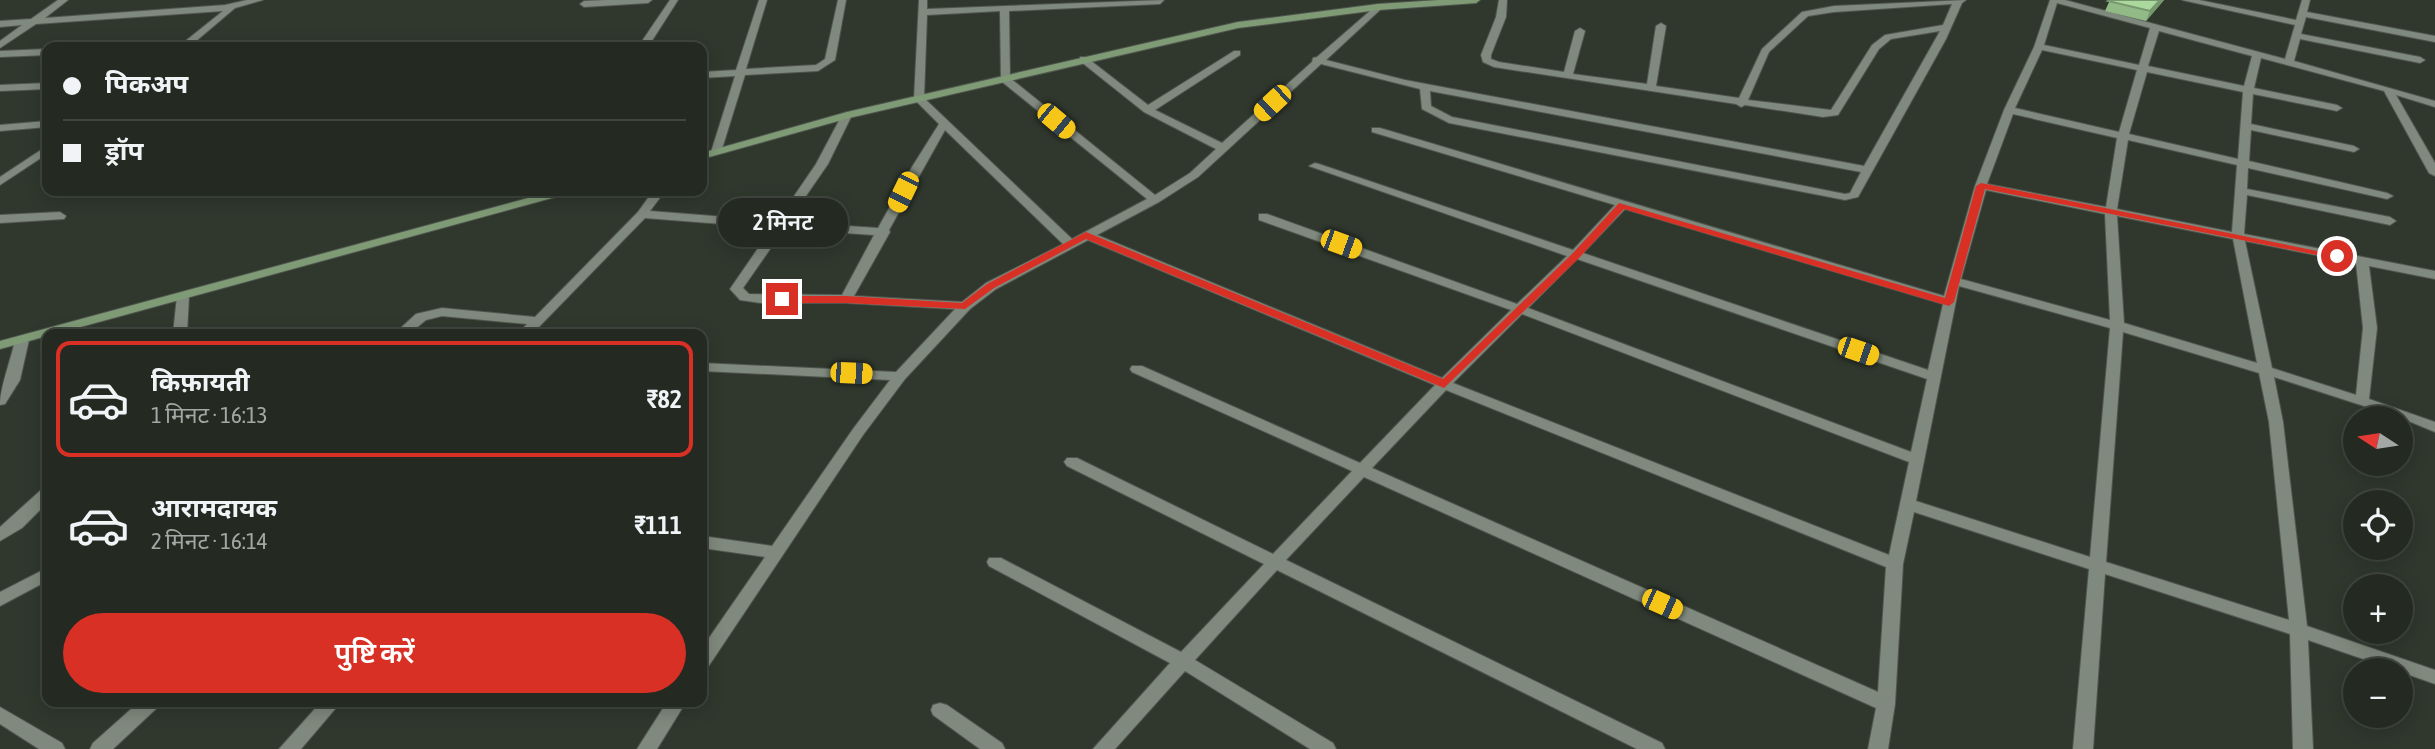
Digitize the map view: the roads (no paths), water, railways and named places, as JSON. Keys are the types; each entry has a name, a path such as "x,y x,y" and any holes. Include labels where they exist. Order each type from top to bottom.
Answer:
{"street":[{"path":"0,45 64,0"},
{"path":"0,24 228,7 260,0"},
{"path":"584,4 648,0"},
{"path":"646,42 674,0"},
{"path":"716,152 763,0"},
{"path":"707,74 818,68 825,65 830,60 842,0"},
{"path":"923,0 919,99 1070,244"},
{"path":"707,155 848,115 1238,24 1421,2 1476,0"},
{"path":"1883,747 1895,564 1949,302 1981,186 2009,110 2039,47 2055,0 2435,104"},
{"path":"2094,10 2100,0"},
{"path":"2186,0 2298,23"},
{"path":"2289,62 2306,0"},
{"path":"923,12 1160,1"},
{"path":"1425,87 1426,107 1449,120 1845,197 1854,195 1960,1"},
{"path":"1741,104 1765,51 1805,14 1834,9 1960,1"},
{"path":"1502,2 1501,17 1486,55 1486,60 1497,65 1741,104 1823,114 1834,113 1875,47 1881,42 1888,37 1943,28"},
{"path":"190,42 229,13 231,9 228,7"},
{"path":"707,655 858,432 900,376 965,306 991,286 1155,200 1194,176 1316,60 1378,7"},
{"path":"1004,9 1006,79 1155,200"},
{"path":"2304,13 2435,39"},
{"path":"1651,88 1661,26"},
{"path":"2083,749 2117,325 2111,212 2123,136 2155,27"},
{"path":"1568,75 1580,31"},
{"path":"2298,36 2420,60"},
{"path":"2039,47 2337,108"},
{"path":"0,54 42,52"},
{"path":"1148,110 1237,53"},
{"path":"2257,55 2248,91 2238,236 2276,422 2299,630 2303,749"},
{"path":"1083,59 1148,110 1223,148"},
{"path":"1316,60 1389,80 1866,170"},
{"path":"0,88 42,86"},
{"path":"2388,89 2435,173"},
{"path":"2009,110 2387,196"},
{"path":"848,115 822,164 736,289 745,296 761,299 846,299 965,306"},
{"path":"0,128 42,124"},
{"path":"846,299 884,232 913,172 944,124"},
{"path":"2246,126 2354,149"},
{"path":"1376,130 1949,302"},
{"path":"0,182 42,152"},
{"path":"25,164 42,164"},
{"path":"1315,166 1934,377"},
{"path":"1981,186 2435,275"},
{"path":"2242,191 2390,221"},
{"path":"62,329 535,196"},
{"path":"530,329 642,214 655,196"},
{"path":"1103,749 1182,661 1364,472 1444,384 1577,255 1622,205"},
{"path":"642,214 726,219 781,227 884,232"},
{"path":"0,219 60,216"},
{"path":"1264,217 1522,310 1916,459"},
{"path":"1086,235 1444,384 1895,564"},
{"path":"2362,261 2370,328 2362,401"},
{"path":"1954,281 2117,325 2362,401 2435,427"},
{"path":"180,329 183,296"},
{"path":"407,329 421,317 442,312 539,321"},
{"path":"0,345 42,335"},
{"path":"0,401 13,380 22,340"},
{"path":"707,367 900,376"},
{"path":"1138,369 1885,704"},
{"path":"1072,462 1655,749"},
{"path":"0,535 16,524 42,499"},
{"path":"1908,504 2299,630 2435,677"},
{"path":"707,543 778,553"},
{"path":"995,562 1182,661 1326,749"},
{"path":"0,600 42,577"},
{"path":"100,749 146,707"},
{"path":"289,749 327,707"},
{"path":"648,749 674,707"},
{"path":"940,710 995,749"},
{"path":"0,715 55,749"}]}
